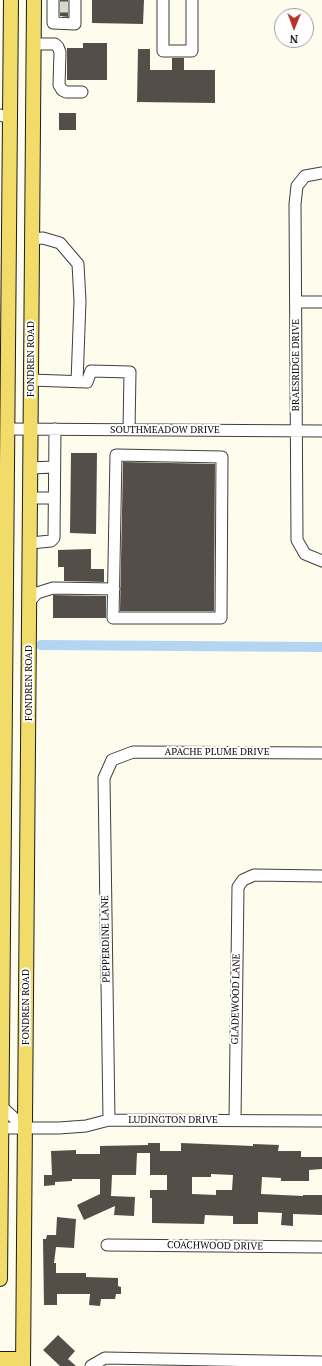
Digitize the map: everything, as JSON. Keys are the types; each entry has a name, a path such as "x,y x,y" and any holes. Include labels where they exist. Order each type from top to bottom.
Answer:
{"main road":[{"path":"0,1279 3,478 7,429 4,337 9,238 5,191 3,118 11,0"},
{"name":"FONDREN ROAD","path":"23,1362 34,6"},
{"path":"3,118 33,117"},
{"path":"9,238 32,239"},
{"path":"3,602 29,602"},
{"path":"2,770 28,770"},
{"path":"2,931 26,940"},
{"path":"0,1359 23,1362"}],"street":[{"path":"163,0 163,51 192,51 192,0"},
{"path":"34,6 62,6"},
{"path":"34,44 55,44 60,52 59,85 62,90 66,92 82,92"},
{"name":"BRAESRIDGE DRIVE","path":"322,173 305,176 297,186 295,204 298,540 305,554 322,561"},
{"path":"32,239 43,238 60,244 78,264 80,301 77,382"},
{"path":"296,302 322,302"},
{"path":"31,380 87,382 91,371 130,372 129,430"},
{"name":"SOUTHMEADOW DRIVE","path":"7,429 322,431"},
{"path":"30,543 51,541 54,538 55,429"},
{"path":"116,455 222,457 221,618 113,618 114,589 116,455"},
{"path":"30,468 54,467"},
{"path":"30,498 54,498"},
{"path":"29,602 37,593 53,588 114,589"},
{"name":"APACHE PLUME DRIVE","path":"112,760 133,752 322,752"},
{"name":"PEPPERDINE LANE","path":"109,1120 104,778 112,760"},
{"name":"GLADEWOOD LANE","path":"235,1120 238,887 243,880 254,875 322,876"},
{"path":"1,1105 25,1128"},
{"name":"LUDINGTON DRIVE","path":"1,1128 86,1126 109,1120 322,1121"},
{"name":"COACHWOOD DRIVE","path":"107,1244 322,1247"},
{"path":"91,1365 105,1358 322,1362"}],"building":[{"path":"60,0 68,0 68,17 60,16"},
{"path":"92,0 144,0 143,24 92,23"},
{"path":"83,43 107,43 107,80 67,80 67,48 83,48"},
{"path":"138,49 150,49 150,70 172,70 172,58 184,58 184,70 215,70 215,103 137,102"},
{"path":"59,113 76,113 76,130 59,130"},
{"path":"71,453 97,453 96,534 70,533"},
{"path":"123,462 215,464 214,611 120,611"},
{"path":"91,549 91,569 104,569 104,582 64,581 64,567 58,567 58,550"},
{"path":"53,595 106,596 106,618 53,618"},
{"path":"148,1143 160,1143 160,1151 181,1151 181,1143 253,1146 253,1144 279,1145 278,1151 301,1151 301,1157 322,1157 322,1169 309,1170 309,1181 281,1181 281,1178 262,1177 261,1194 303,1196 322,1195 322,1215 293,1214 293,1226 281,1225 282,1213 258,1212 258,1224 233,1224 233,1216 205,1215 204,1224 152,1223 152,1198 150,1198 150,1190 167,1190 167,1175 150,1175 150,1153 137,1153 136,1175 112,1175 111,1196 135,1197 134,1216 114,1215 115,1206 84,1220 77,1205 100,1194 100,1179 72,1179 72,1181 55,1182 55,1185 44,1186 44,1175 52,1175 51,1151 76,1150 76,1154 100,1154 100,1146 148,1145","holes":["211,1174 233,1175 232,1190 216,1190 216,1195 192,1194 192,1177 211,1177"]},
{"path":"57,1217 76,1219 74,1248 56,1247 54,1263 56,1263 56,1273 86,1273 86,1277 118,1278 118,1286 121,1287 121,1294 116,1294 115,1299 101,1299 100,1306 89,1305 90,1294 57,1294 57,1305 44,1305 43,1239 46,1239 47,1235 56,1235"},
{"path":"58,1335 75,1351 68,1359 76,1366 60,1366 43,1350"}],"waterway":[{"path":"41,645 322,647"}],"tunnel":[{"path":"59,7 69,7"}]}
